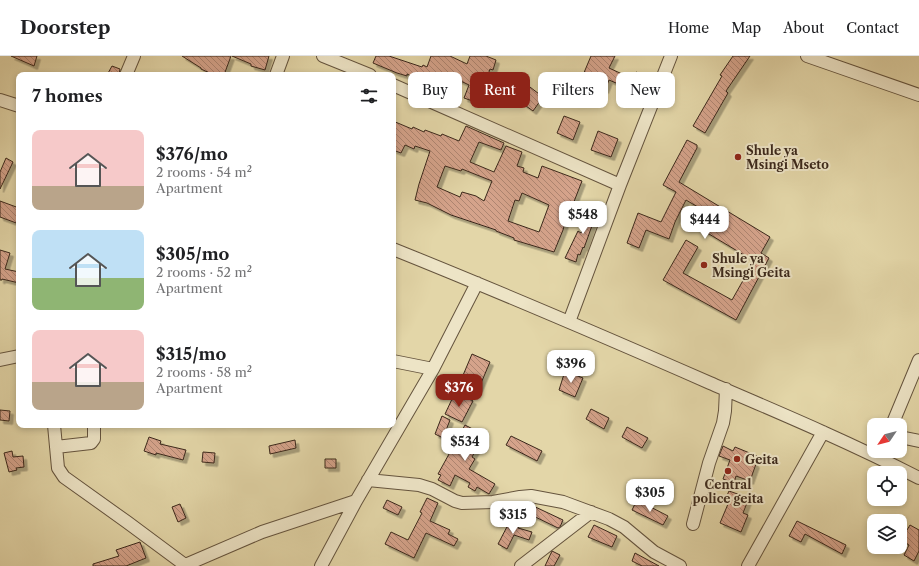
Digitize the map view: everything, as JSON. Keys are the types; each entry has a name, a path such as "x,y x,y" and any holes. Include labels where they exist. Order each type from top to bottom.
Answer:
{"street":[{"path":"127,72 134,56"},
{"path":"277,72 283,56"},
{"path":"323,56 363,72"},
{"path":"569,322 670,56"},
{"path":"807,56 919,95"},
{"path":"396,86 620,185"},
{"path":"0,100 16,105"},
{"path":"396,250 569,322 823,432 867,449"},
{"path":"322,566 356,501 433,369 477,283"},
{"path":"0,360 16,357"},
{"path":"895,418 919,360"},
{"path":"396,362 433,369"},
{"path":"693,524 709,463 723,423 726,389"},
{"path":"54,428 58,468 64,477 127,522 184,566 262,532 356,501"},
{"path":"56,447 91,443 94,439 94,428"},
{"path":"748,566 823,432"},
{"path":"907,438 919,441"},
{"path":"888,458 919,478"},
{"path":"368,480 419,485 432,489 455,502 462,503 492,502 531,496 563,502 609,519 624,527 654,552 680,566"},
{"path":"521,566 591,512"}],"building":[{"path":"11,56 37,56 34,66"},
{"path":"182,56 231,56 225,72 208,72"},
{"path":"232,56 269,56 265,70 251,66 251,64"},
{"path":"376,56 389,56 422,67 423,65 427,67 431,56 450,56 467,64 470,56 486,56 496,60 493,70 490,69 489,72 470,72 470,100 464,98 469,85 462,82 462,72 408,72 407,76 373,63"},
{"path":"591,56 615,56 609,68 618,72 616,72 616,83 609,80 608,82 608,72 584,72"},
{"path":"733,56 750,56 726,91 728,93 705,133 693,126 722,76 720,75"},
{"path":"112,66 120,69 120,72 109,72"},
{"path":"530,87 538,93 538,104 533,111 529,108"},
{"path":"564,116 580,122 573,140 557,133"},
{"path":"396,122 412,129 413,127 424,132 425,130 441,136 442,134 459,141 466,126 504,143 501,150 479,142 470,162 494,172 506,146 522,152 517,166 524,168 523,172 538,178 542,166 582,181 570,212 568,212 563,230 554,252 514,240 514,238 496,230 451,215 427,203 415,200 430,151 415,146 414,149 405,145 401,153 396,151","holes":["445,166 461,171 462,169 492,181 484,201 476,196 462,192 460,197 437,187","522,193 549,205 539,232 508,221 515,200 519,201"]},
{"path":"598,131 618,139 611,157 591,150"},
{"path":"687,140 697,145 697,148 679,182 770,237 761,253 769,258 736,320 663,280 686,240 698,247 683,273 732,300 754,261 694,225 703,210 686,200 675,222 669,239 646,230 639,248 627,243 638,213 661,222 676,192 663,185"},
{"path":"6,158 13,162 0,189 0,172"},
{"path":"0,201 16,207 16,223 0,217"},
{"path":"592,202 598,205 598,209 584,248 583,247 580,255 578,254 576,262 565,258 578,231 581,233"},
{"path":"0,250 10,253 5,269 16,271 16,282 2,279 0,280"},
{"path":"472,354 490,362 479,388 461,380"},
{"path":"565,371 583,378 575,397 559,390"},
{"path":"459,393 473,401 462,422 445,414 453,397 457,399"},
{"path":"591,409 609,418 604,429 586,419"},
{"path":"0,410 10,411 9,421 0,420"},
{"path":"442,416 450,420 443,438 435,434"},
{"path":"465,425 484,435 472,457 475,459 469,469 495,484 489,494 477,487 475,491 468,487 470,483 455,475 450,486 438,480 441,475 438,474"},
{"path":"627,427 648,438 642,448 622,437"},
{"path":"511,436 542,451 537,461 506,445"},
{"path":"149,437 161,441 160,444 186,450 183,460 144,451"},
{"path":"295,440 296,448 270,454 269,446"},
{"path":"723,446 733,451 735,447 757,456 750,481 736,476 734,483 723,479 730,460 719,456"},
{"path":"12,451 13,457 23,456 24,467 16,468 17,470 9,472 4,453"},
{"path":"203,452 215,453 214,463 202,462"},
{"path":"325,459 336,459 336,468 325,468"},
{"path":"729,491 749,498 743,513 748,515 741,532 720,523 728,504 724,502"},
{"path":"427,498 438,503 430,521 450,530 448,534 458,539 454,546 426,533 414,558 385,544 391,532 408,540 422,513 420,512"},
{"path":"387,500 402,507 398,515 383,508"},
{"path":"637,500 668,516 663,525 632,510"},
{"path":"180,504 186,518 178,522 172,507"},
{"path":"529,504 563,520 560,527 558,528 517,508 518,505"},
{"path":"510,521 519,526 518,528 532,532 529,540 514,535 507,549 498,544"},
{"path":"797,521 846,545 842,554 805,534 801,542 789,536"},
{"path":"594,525 617,536 612,547 588,537"},
{"path":"910,525 919,530 919,551 914,561 904,555 907,554 909,545 907,544 907,530"},
{"path":"140,542 146,558 126,566 93,566 93,564 119,556 116,550"},
{"path":"552,551 560,555 554,566 545,566"},
{"path":"635,553 659,566 642,566 632,561"}],"place":[{"name":"Shule ya Msingi Mseto","path":"738,157"},
{"name":"Shule ya Msingi Geita","path":"704,265"},
{"name":"Geita","path":"737,459"},
{"name":"Central police geita","path":"728,471"}]}
